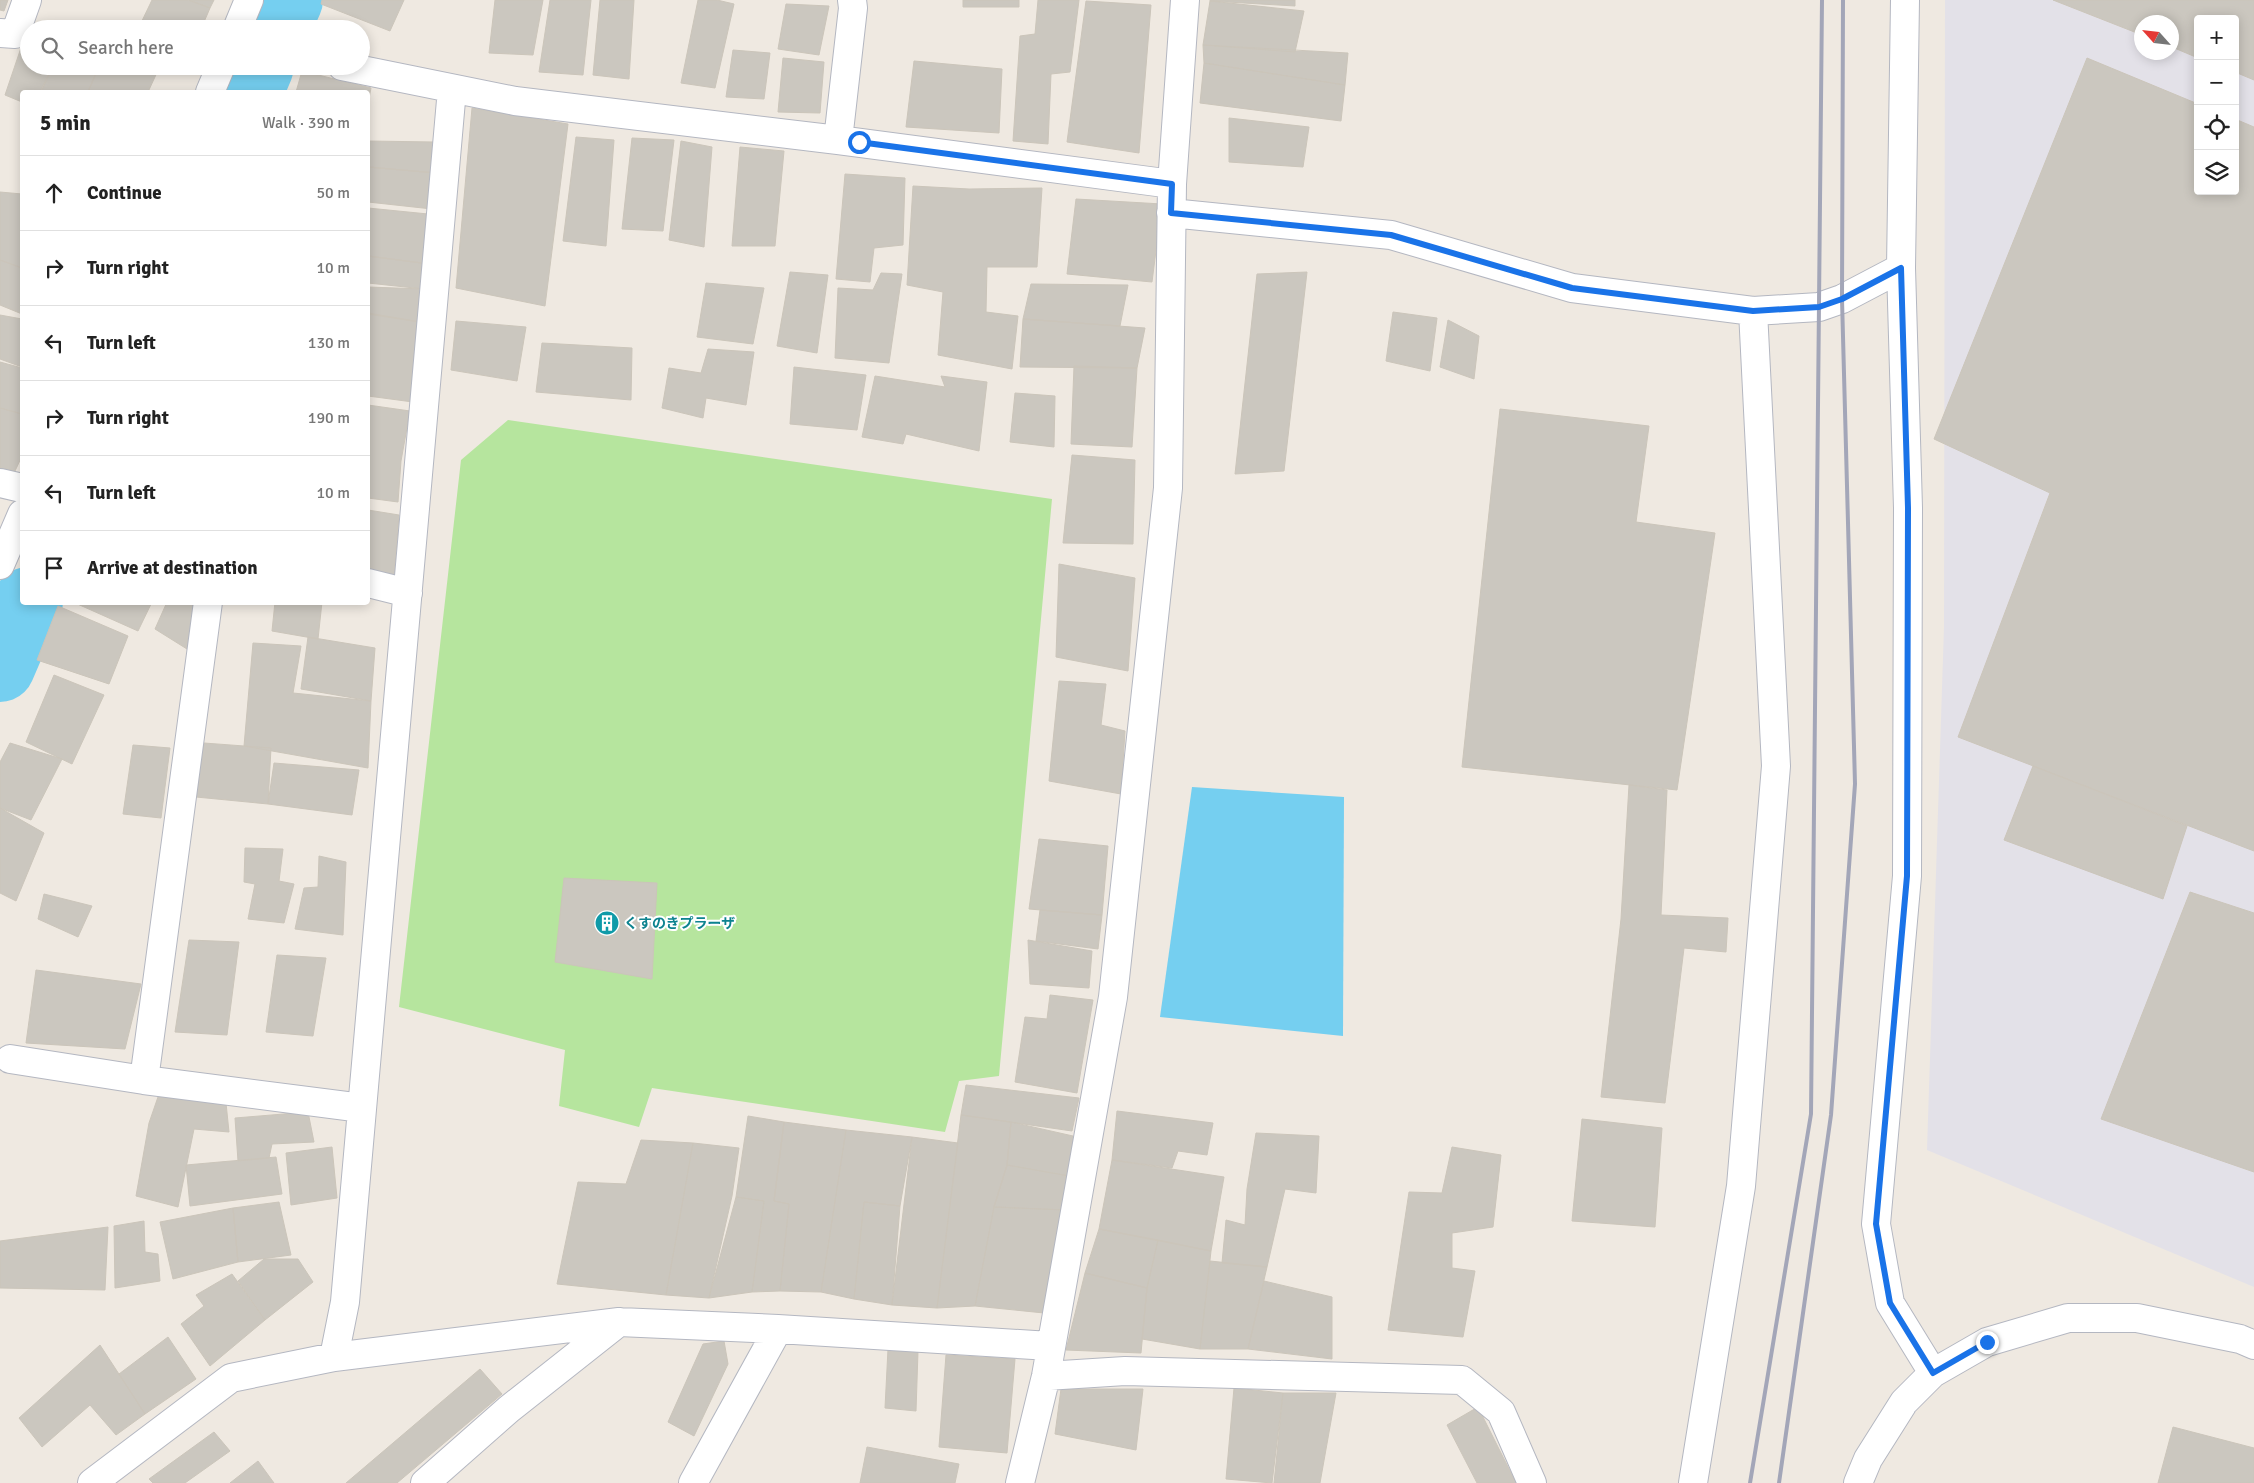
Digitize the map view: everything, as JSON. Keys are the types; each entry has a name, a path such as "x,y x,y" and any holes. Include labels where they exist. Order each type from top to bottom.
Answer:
{"street":[{"path":"0,33 15,34 27,0"},
{"path":"241,20 250,0"},
{"path":"838,140 854,8 852,0"},
{"path":"1020,1483 1046,1376 1113,996 1168,488 1172,184 1185,0"},
{"path":"1905,0 1901,268 1908,508 1907,876 1876,1224 1890,1303 1933,1373"},
{"path":"370,72 452,90 515,101 838,140 1172,184"},
{"path":"211,90 217,75"},
{"path":"334,1357 345,1302 452,90"},
{"path":"1171,213 1391,235 1572,288 1753,311 1819,307 1842,299 1901,268"},
{"path":"1693,1483 1741,1186 1776,766 1753,311"},
{"path":"0,483 20,488"},
{"path":"0,566 20,519"},
{"path":"370,584 408,593"},
{"path":"144,1080 208,605"},
{"path":"10,1059 144,1080 362,1108"},
{"path":"1858,1483 1868,1459 1904,1402 1933,1373 1987,1342 2068,1318 2137,1318 2240,1339 2254,1344"},
{"path":"92,1483 231,1378 334,1357 619,1322 778,1329 1050,1346"},
{"path":"425,1483 510,1409 619,1322"},
{"path":"693,1483 778,1329"},
{"path":"1046,1376 1125,1371 1462,1380 1501,1412 1532,1483"}],"shaded area":[{"path":"1945,0 2254,0 2254,1287 1927,1150 1944,627"}],"green space":[{"path":"508,420 1052,499 999,1076 959,1081 945,1132 652,1088 639,1127 559,1106 565,1050 399,1007 461,460"}],"water":[{"path":"1192,787 1344,797 1343,1036 1160,1017"}],"building":[{"path":"0,0 8,0 4,11 0,10"},
{"path":"152,0 188,0 210,8 205,20 142,20"},
{"path":"189,0 214,0 210,8"},
{"path":"322,0 404,0 390,31 370,23 370,20 362,20 321,4"},
{"path":"495,0 543,0 533,55 489,53"},
{"path":"550,0 591,0 583,75 539,72"},
{"path":"600,0 634,0 629,79 593,75"},
{"path":"698,0 717,0 734,4 715,88 681,83"},
{"path":"963,0 1019,0 1019,7 963,7"},
{"path":"1038,0 1079,0 1070,72 1051,74 1048,144 1013,141 1020,36 1035,34"},
{"path":"1295,0 1295,6 1210,1"},
{"path":"2053,0 2254,0 2254,80 2239,74 2239,15 2194,15 2194,56 2179,50 2179,15 2134,15 2134,32"},
{"path":"1086,1 1151,5 1139,153 1067,142"},
{"path":"1210,1 1304,11 1295,52 1203,45"},
{"path":"786,4 829,6 819,55 778,49"},
{"path":"1203,45 1348,53 1345,85 1204,63"},
{"path":"733,50 770,53 764,99 726,97"},
{"path":"20,51 20,75 48,75 41,90 20,90 20,101 5,95"},
{"path":"783,58 824,62 820,113 778,112"},
{"path":"2087,58 2194,102 2194,195 2239,195 2239,121 2254,127 2254,851 1958,737 2050,493 1934,439"},
{"path":"914,61 1002,69 999,133 906,127"},
{"path":"1204,63 1345,85 1341,121 1200,103"},
{"path":"49,75 95,75 89,90 42,90"},
{"path":"95,75 156,75 149,90 89,90"},
{"path":"301,75 318,75 371,88 370,93 370,90 297,90"},
{"path":"472,108 568,124 545,306 456,288"},
{"path":"1229,118 1309,127 1303,167 1229,162"},
{"path":"576,137 614,140 606,246 563,241"},
{"path":"632,138 674,140 663,231 622,229"},
{"path":"370,141 434,142 436,173 370,167"},
{"path":"681,141 712,147 704,247 669,240"},
{"path":"740,147 784,151 775,246 732,246"},
{"path":"370,167 436,173 432,209 370,202"},
{"path":"845,174 905,178 903,245 874,248 870,282 836,279"},
{"path":"913,186 969,189 1042,188 1037,267 987,267 986,312 1018,316 1012,369 938,355 943,292 907,285"},
{"path":"0,192 20,194 20,267 0,260"},
{"path":"1076,199 1162,204 1152,282 1067,274"},
{"path":"370,208 428,214 437,265 370,256"},
{"path":"370,256 429,264 424,289 370,283"},
{"path":"0,260 20,267 20,313 0,305"},
{"path":"790,272 828,275 817,353 777,346"},
{"path":"1307,272 1284,471 1235,474 1257,274"},
{"path":"881,273 902,274 889,363 835,358 838,288 873,290"},
{"path":"706,283 764,288 753,344 697,337"},
{"path":"1031,284 1128,285 1120,326 1023,319"},
{"path":"370,287 424,289 420,322 370,314"},
{"path":"1393,312 1437,318 1430,371 1386,361"},
{"path":"370,313 420,322 413,402 370,396"},
{"path":"0,315 20,319 20,366 0,359"},
{"path":"1023,319 1145,328 1137,368 1020,367"},
{"path":"1448,320 1479,336 1474,379 1440,367"},
{"path":"456,321 526,327 517,381 451,370"},
{"path":"542,343 632,348 631,400 536,392"},
{"path":"708,349 754,352 746,405 706,398 703,418 662,408 669,368 701,373"},
{"path":"0,362 20,367 20,413 0,408"},
{"path":"1074,366 1137,368 1132,447 1071,444"},
{"path":"794,367 866,375 857,430 790,424"},
{"path":"875,376 945,387 941,376 987,382 979,451 906,434 903,444 862,437"},
{"path":"1015,393 1055,396 1054,447 1010,442"},
{"path":"370,405 410,411 401,461 398,502 370,498"},
{"path":"0,408 20,413 20,460 15,471 0,468"},
{"path":"1500,409 1649,426 1636,522 1715,533 1677,790 1462,767"},
{"path":"1072,455 1135,460 1133,544 1063,543"},
{"path":"370,510 399,515 394,578 370,573"},
{"path":"1059,564 1135,578 1128,671 1056,657"},
{"path":"80,605 151,605 138,631"},
{"path":"166,605 197,605 187,649 155,629"},
{"path":"275,605 322,605 318,639 272,631"},
{"path":"58,606 128,636 109,684 37,660"},
{"path":"308,637 375,648 371,701 301,689"},
{"path":"253,643 301,646 293,693 371,701 368,768 244,746"},
{"path":"54,675 104,695 72,764 26,742"},
{"path":"1059,681 1106,684 1101,725 1125,731 1121,794 1049,781"},
{"path":"10,743 62,759 31,820 0,808 0,762"},
{"path":"204,743 271,748 268,804 196,797"},
{"path":"133,745 170,748 161,818 123,814"},
{"path":"274,763 359,770 352,815 268,804"},
{"path":"2033,766 2187,826 2163,899 2004,840"},
{"path":"1629,785 1667,790 1661,915 1728,918 1726,952 1684,948 1665,1103 1601,1097 1621,919"},
{"path":"0,808 44,833 16,901 0,893"},
{"path":"1039,839 1108,846 1102,915 1029,909"},
{"path":"245,848 283,849 279,881 294,884 284,923 248,919 255,884 244,882"},
{"path":"319,856 346,862 343,935 295,929 304,888 318,887"},
{"name":"くすのきプラーザ","path":"564,878 657,883 652,979 555,962"},
{"path":"2190,892 2254,913 2254,1172 2101,1119"},
{"path":"44,894 92,906 78,937 38,919"},
{"path":"1040,910 1102,915 1098,949 1036,941"},
{"path":"189,940 239,942 227,1035 175,1032"},
{"path":"1028,940 1092,951 1089,988 1030,984"},
{"path":"277,955 326,958 313,1036 266,1032"},
{"path":"36,970 141,984 125,1049 26,1043"},
{"path":"1050,995 1093,1000 1077,1093 1015,1082 1025,1017 1047,1019"},
{"path":"966,1085 1079,1098 1072,1131 961,1115"},
{"path":"159,1094 226,1103 229,1132 194,1129 178,1207 136,1196 149,1123"},
{"path":"1117,1111 1213,1123 1207,1155 1178,1151 1172,1168 1112,1160"},
{"path":"308,1112 314,1142 272,1144 269,1158 238,1161 235,1118"},
{"path":"961,1115 1011,1122 1007,1165 994,1207 975,1306 937,1308"},
{"path":"748,1116 784,1122 774,1201 789,1204 780,1291 752,1292 764,1201 736,1197"},
{"path":"1582,1119 1662,1128 1655,1227 1572,1221"},
{"path":"784,1122 846,1130 821,1292 780,1291 789,1204 774,1201"},
{"path":"1011,1122 1073,1136 1069,1176 1007,1165"},
{"path":"846,1130 912,1137 900,1206 864,1202 854,1299 821,1292"},
{"path":"1256,1133 1319,1136 1316,1193 1285,1189 1267,1267 1222,1263 1226,1220 1245,1225 1247,1189"},
{"path":"912,1137 958,1143 937,1308 892,1305"},
{"path":"641,1140 693,1143 666,1295 557,1284 578,1182 626,1184"},
{"path":"693,1143 739,1148 732,1196 709,1298 666,1295"},
{"path":"332,1147 337,1198 291,1205 286,1153"},
{"path":"1452,1147 1501,1155 1493,1227 1452,1233 1452,1268 1475,1271 1463,1337 1388,1330 1409,1192 1442,1193"},
{"path":"276,1157 282,1194 190,1206 186,1165"},
{"path":"1112,1160 1224,1177 1211,1251 1099,1229"},
{"path":"1007,1165 1069,1176 1065,1210 994,1207"},
{"path":"736,1197 764,1201 752,1292 709,1298"},
{"path":"279,1202 291,1255 238,1262 233,1208"},
{"path":"864,1202 900,1206 892,1305 854,1299"},
{"path":"994,1207 1065,1210 1044,1313 975,1306"},
{"path":"233,1208 238,1262 173,1279 160,1222"},
{"path":"144,1221 145,1252 158,1254 160,1281 115,1288 114,1226"},
{"path":"108,1227 105,1290 0,1288 0,1241"},
{"path":"1099,1229 1158,1240 1147,1288 1085,1273"},
{"path":"1158,1240 1211,1251 1200,1349 1142,1339 1147,1288"},
{"path":"264,1259 298,1259 313,1282 265,1320 238,1281"},
{"path":"1210,1261 1267,1267 1248,1349 1200,1349"},
{"path":"1085,1273 1147,1288 1141,1353 1066,1350"},
{"path":"232,1274 265,1320 210,1366 181,1324 204,1306 196,1295"},
{"path":"1264,1281 1332,1297 1332,1359 1248,1349"},
{"path":"168,1337 196,1379 145,1414 119,1374"},
{"path":"724,1341 728,1364 694,1436 668,1422 703,1344"},
{"path":"100,1345 145,1414 116,1435 90,1405 42,1447 19,1418"},
{"path":"888,1349 918,1351 916,1411 885,1408"},
{"path":"946,1355 1015,1359 1007,1453 939,1447"},
{"path":"480,1369 502,1394 397,1483 346,1483"},
{"path":"1234,1388 1283,1393 1272,1483 1226,1479"},
{"path":"1061,1389 1143,1389 1136,1450 1055,1434"},
{"path":"1283,1393 1336,1393 1320,1483 1274,1483"},
{"path":"1478,1407 1516,1483 1477,1483 1447,1425"},
{"path":"2173,1427 2254,1448 2254,1483 2158,1483"},
{"path":"214,1432 230,1451 185,1483 153,1483 149,1479"},
{"path":"867,1447 959,1464 955,1483 860,1483"},
{"path":"258,1461 274,1483 230,1483"}],"waterway":[{"path":"279,20 288,0"},
{"path":"249,90 255,75"},
{"path":"0,667 27,605"}],"railway":[{"path":"1750,1483 1811,1114 1822,0"},
{"path":"1779,1483 1831,1115 1855,784 1842,299 1843,0"}],"place":[{"name":"くすのきプラーザ","path":"607,923"}],"route":[{"path":"859,142 1172,184 1171,213 1391,235 1572,288 1753,311 1819,307 1842,299 1901,268 1908,508 1907,876 1876,1224 1890,1303 1933,1373 1987,1342"}]}
